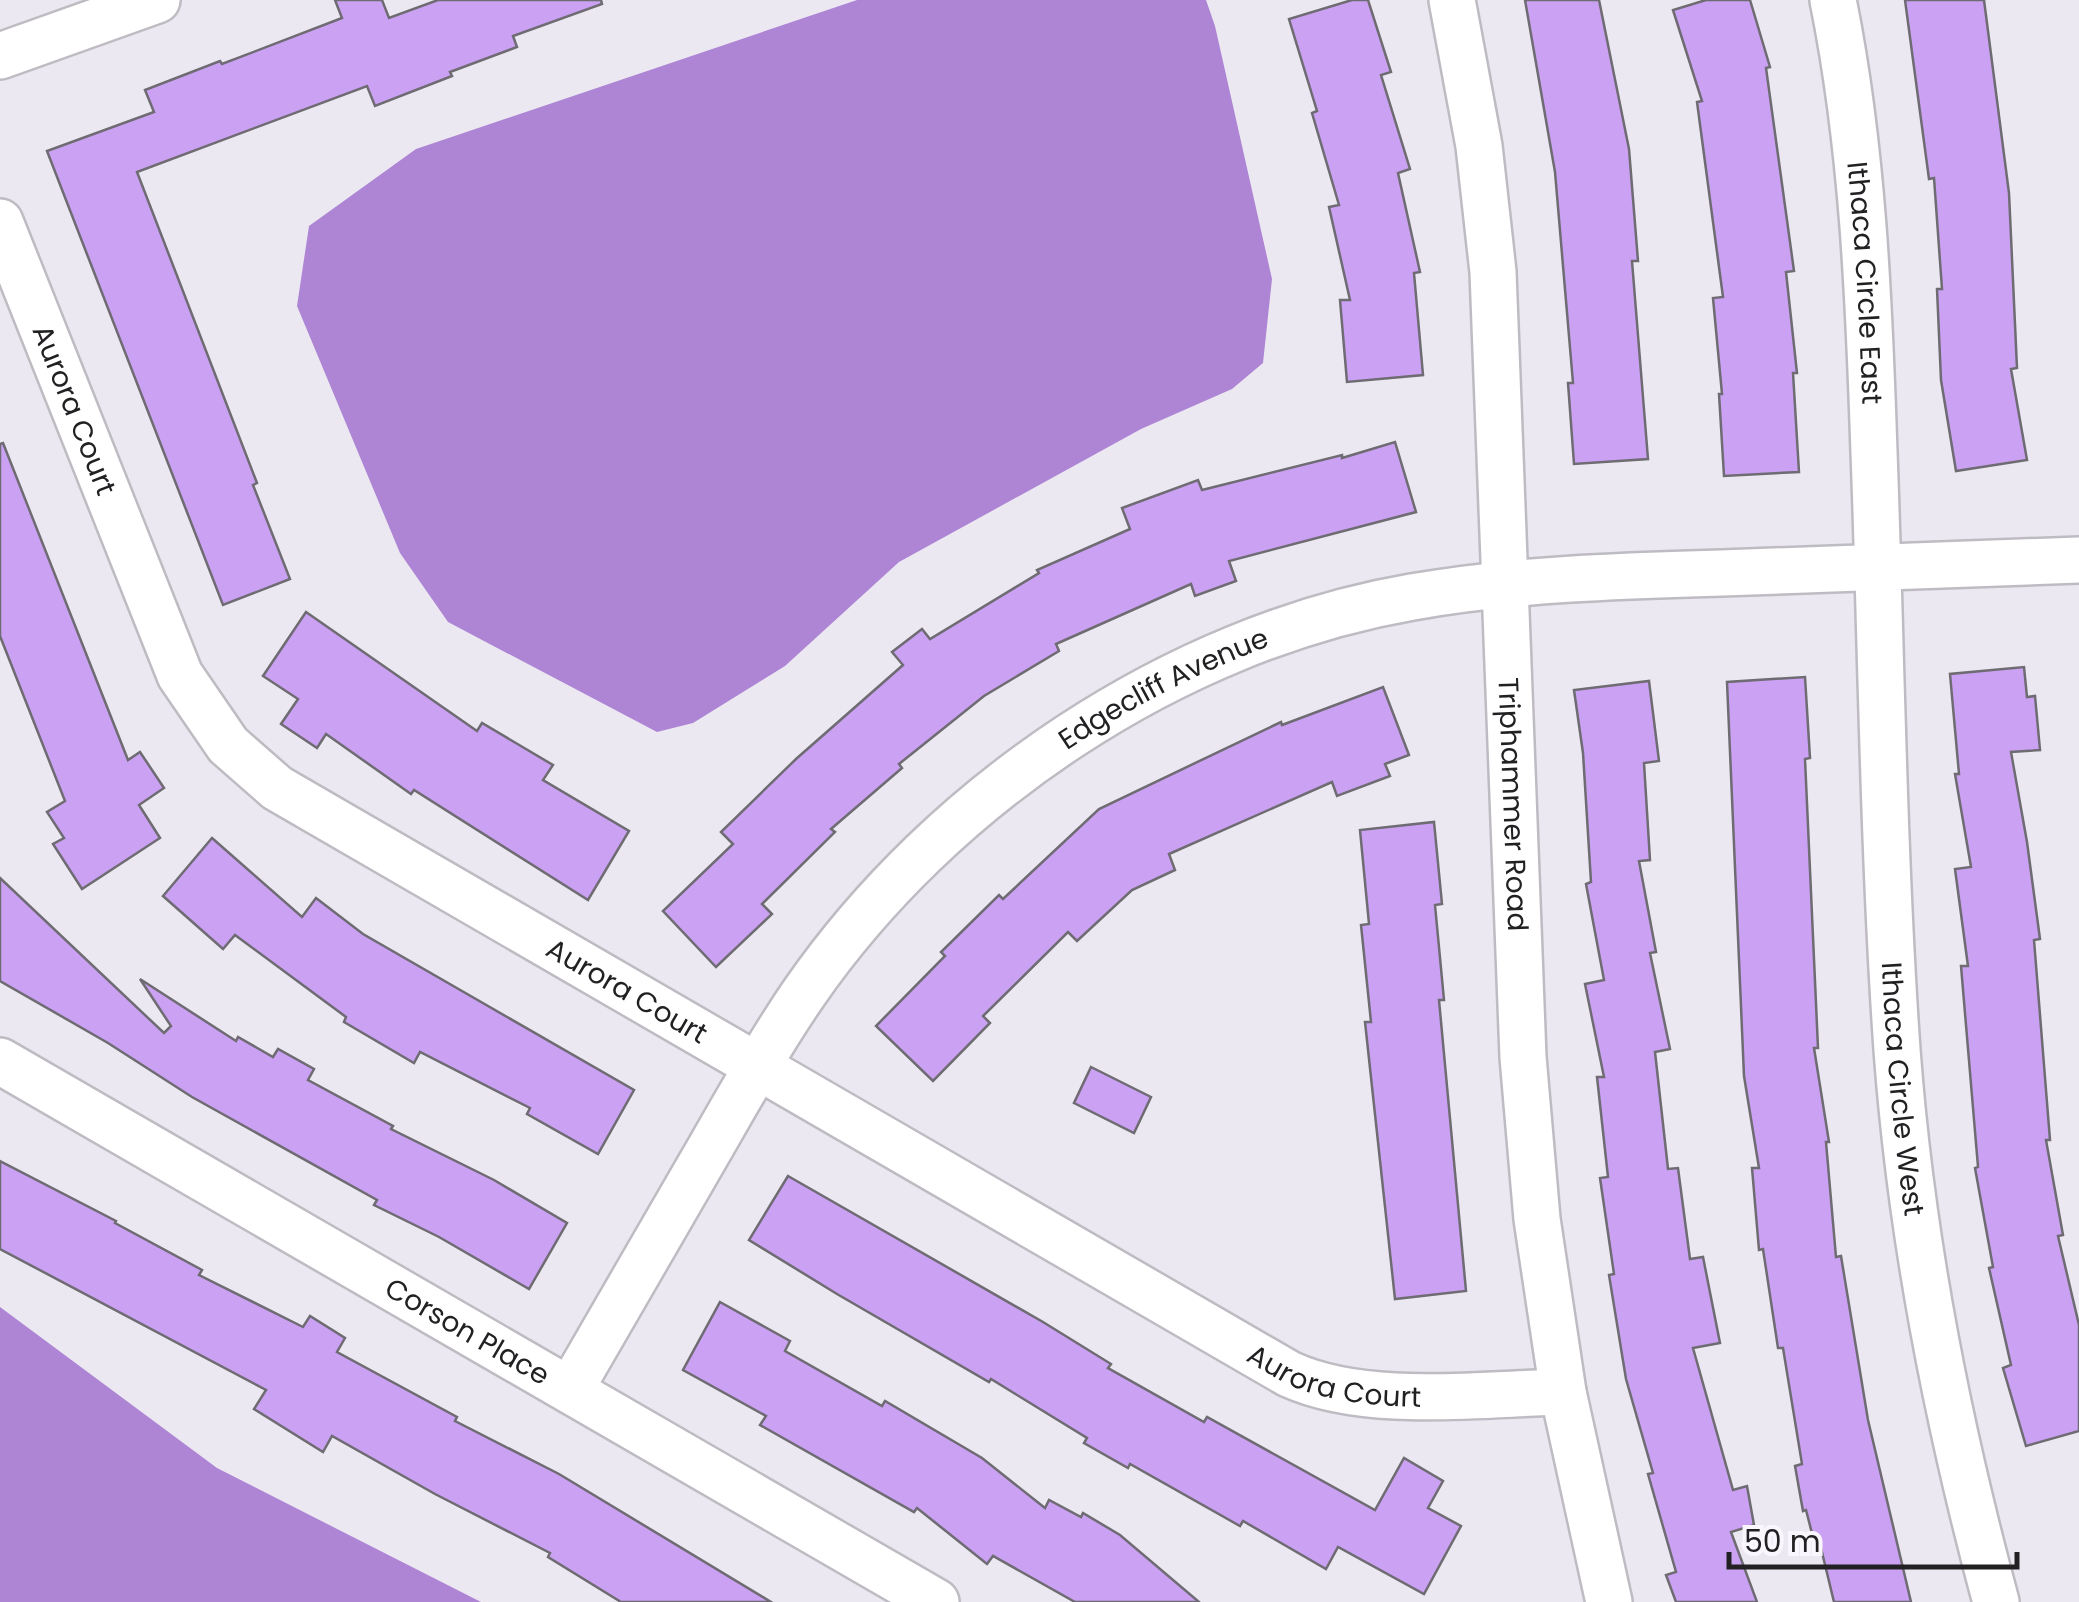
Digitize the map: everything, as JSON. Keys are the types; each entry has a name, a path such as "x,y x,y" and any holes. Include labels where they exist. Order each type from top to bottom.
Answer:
{"street":[{"path":"0,56 157,0"},
{"name":"Triphammer Road","path":"1452,0 1479,146 1493,272 1523,1056 1538,1219 1563,1392 1610,1602"},
{"name":"Ithaca Circle East","path":"1833,0 1858,166 1870,324 1878,567"},
{"name":"Aurora Court","path":"0,222 180,675 228,745 277,788 1289,1374 1315,1386 1372,1396 1563,1392"},
{"name":"Edgecliff Avenue","path":"570,1390 757,1067 806,991 871,908 918,858 997,788 1144,692 1239,648 1305,624 1407,598 1505,582 2079,560"},
{"name":"Ithaca Circle West","path":"1878,567 1895,1019 1908,1171 1930,1322 1961,1472 1996,1602"},
{"name":"Corson Place","path":"0,1061 936,1602"}],"shaded area":[{"path":"857,0 1206,0 1272,279 1263,363 1232,389 1141,429 899,562 785,666 693,723 657,732 448,622 400,553 297,306 309,226 416,149"},
{"path":"0,1307 217,1468 481,1602 0,1602"}],"building":[{"path":"335,0 382,0 389,18 438,0 601,0 602,4 513,36 517,47 375,106 367,86 137,172 290,579 223,605 47,151 154,112 145,90 342,18"},
{"path":"1352,0 1368,0 1391,72 1381,75 1410,169 1398,173 1420,272 1414,273 1423,375 1347,382 1340,300 1350,300 1329,207 1339,205 1312,113 1317,111 1289,19"},
{"path":"1525,0 1599,0 1629,149 1638,261 1632,261 1648,459 1574,464 1568,383 1573,383 1555,172"},
{"path":"1706,0 1750,0 1770,67 1766,68 1794,271 1786,272 1797,373 1793,373 1799,472 1724,476 1722,394 1713,298 1723,297 1697,102 1702,101 1673,10"},
{"path":"1905,0 1984,0 2009,193 2017,368 2011,369 2027,460 1956,471 1941,380 1937,289 1942,289 1934,178 1929,179"},
{"path":"1395,442 1416,512 1229,561 1236,581 1195,596 1191,584 1056,644 1059,651 984,696 899,764 902,768 831,829 835,832 762,904 772,914 716,967 663,911 733,844 721,832 796,759 903,665 892,652 922,629 930,639 1039,573 1037,570 1130,529 1122,508 1198,480 1202,490"},
{"path":"3,443 128,760 140,752 164,788 139,805 160,838 82,889 53,844 64,838 47,812 65,801 0,636"},
{"path":"306,612 477,731 482,723 553,765 543,780 629,831 588,900 414,790 411,794 326,734 317,748 281,724 298,699 263,676"},
{"path":"2024,667 2027,697 2035,696 2040,750 2011,752 2040,939 2034,940 2050,1140 2046,1140 2063,1235 2058,1236 2079,1325 2079,1431 2026,1446 2003,1368 2011,1365 1989,1268 1993,1267 1975,1168 1978,1167 1961,966 1968,966 1955,869 1971,867 1955,774 1959,774 1950,674"},
{"path":"1805,677 1818,1048 1814,1048 1829,1142 1836,1257 1841,1256 1868,1420 1911,1602 1834,1602 1820,1544 1815,1545 1806,1510 1803,1511 1795,1466 1802,1464 1783,1348 1778,1348 1763,1249 1759,1250 1752,1168 1759,1168 1744,1076 1727,682"},
{"path":"1649,681 1659,761 1644,763 1650,860 1639,861 1656,952 1650,953 1670,1049 1655,1052 1668,1169 1678,1168 1690,1259 1703,1257 1720,1343 1693,1348 1733,1490 1747,1486 1754,1525 1731,1532 1757,1602 1676,1602 1666,1575 1676,1572 1626,1379 1609,1275 1614,1274 1600,1178 1608,1177 1597,1077 1604,1077 1585,984 1604,980 1586,884 1591,882 1583,753 1574,690"},
{"path":"1383,687 1409,755 1385,764 1390,776 1337,796 1332,782 1169,854 1175,870 1132,890 1077,941 1068,932 983,1016 990,1023 933,1081 876,1026 945,956 941,952 999,895 1003,899 1099,809 1281,722 1282,725"},
{"path":"1434,822 1442,904 1435,905 1444,1000 1439,1000 1466,1291 1395,1299 1365,1022 1371,1022 1361,925 1369,924 1360,830"},
{"path":"212,838 302,917 316,898 363,934 634,1090 598,1154 527,1114 530,1108 420,1052 414,1063 344,1022 346,1017 235,935 223,949 163,896"},
{"path":"0,878 164,1033 171,1026 140,979 236,1041 238,1037 273,1057 278,1049 314,1069 308,1080 567,1223 529,1289 374,1205 377,1200 192,1097 0,981"},
{"path":"1091,1067 1151,1097 1134,1133 1074,1103"},
{"path":"0,1161 202,1270 199,1275 303,1327 310,1316 345,1338 337,1352 457,1417 455,1421 559,1474 771,1602 621,1602 548,1557 550,1553 332,1436 323,1452 254,1409 266,1390 0,1249"},
{"path":"788,1176 1043,1322 1111,1364 1108,1368 1204,1422 1207,1417 1375,1510 1404,1458 1443,1481 1428,1508 1461,1526 1424,1594 1338,1547 1326,1569 1243,1521 1240,1526 1130,1464 1128,1468 1084,1443 1087,1438 991,1379 989,1382 749,1240"},
{"path":"720,1302 790,1341 785,1351 882,1406 885,1401 982,1458 1045,1508 1049,1500 1081,1517 1083,1513 1120,1535 1199,1602 1075,1602 993,1556 987,1564 917,1508 914,1512 760,1425 766,1416 683,1370"}]}
